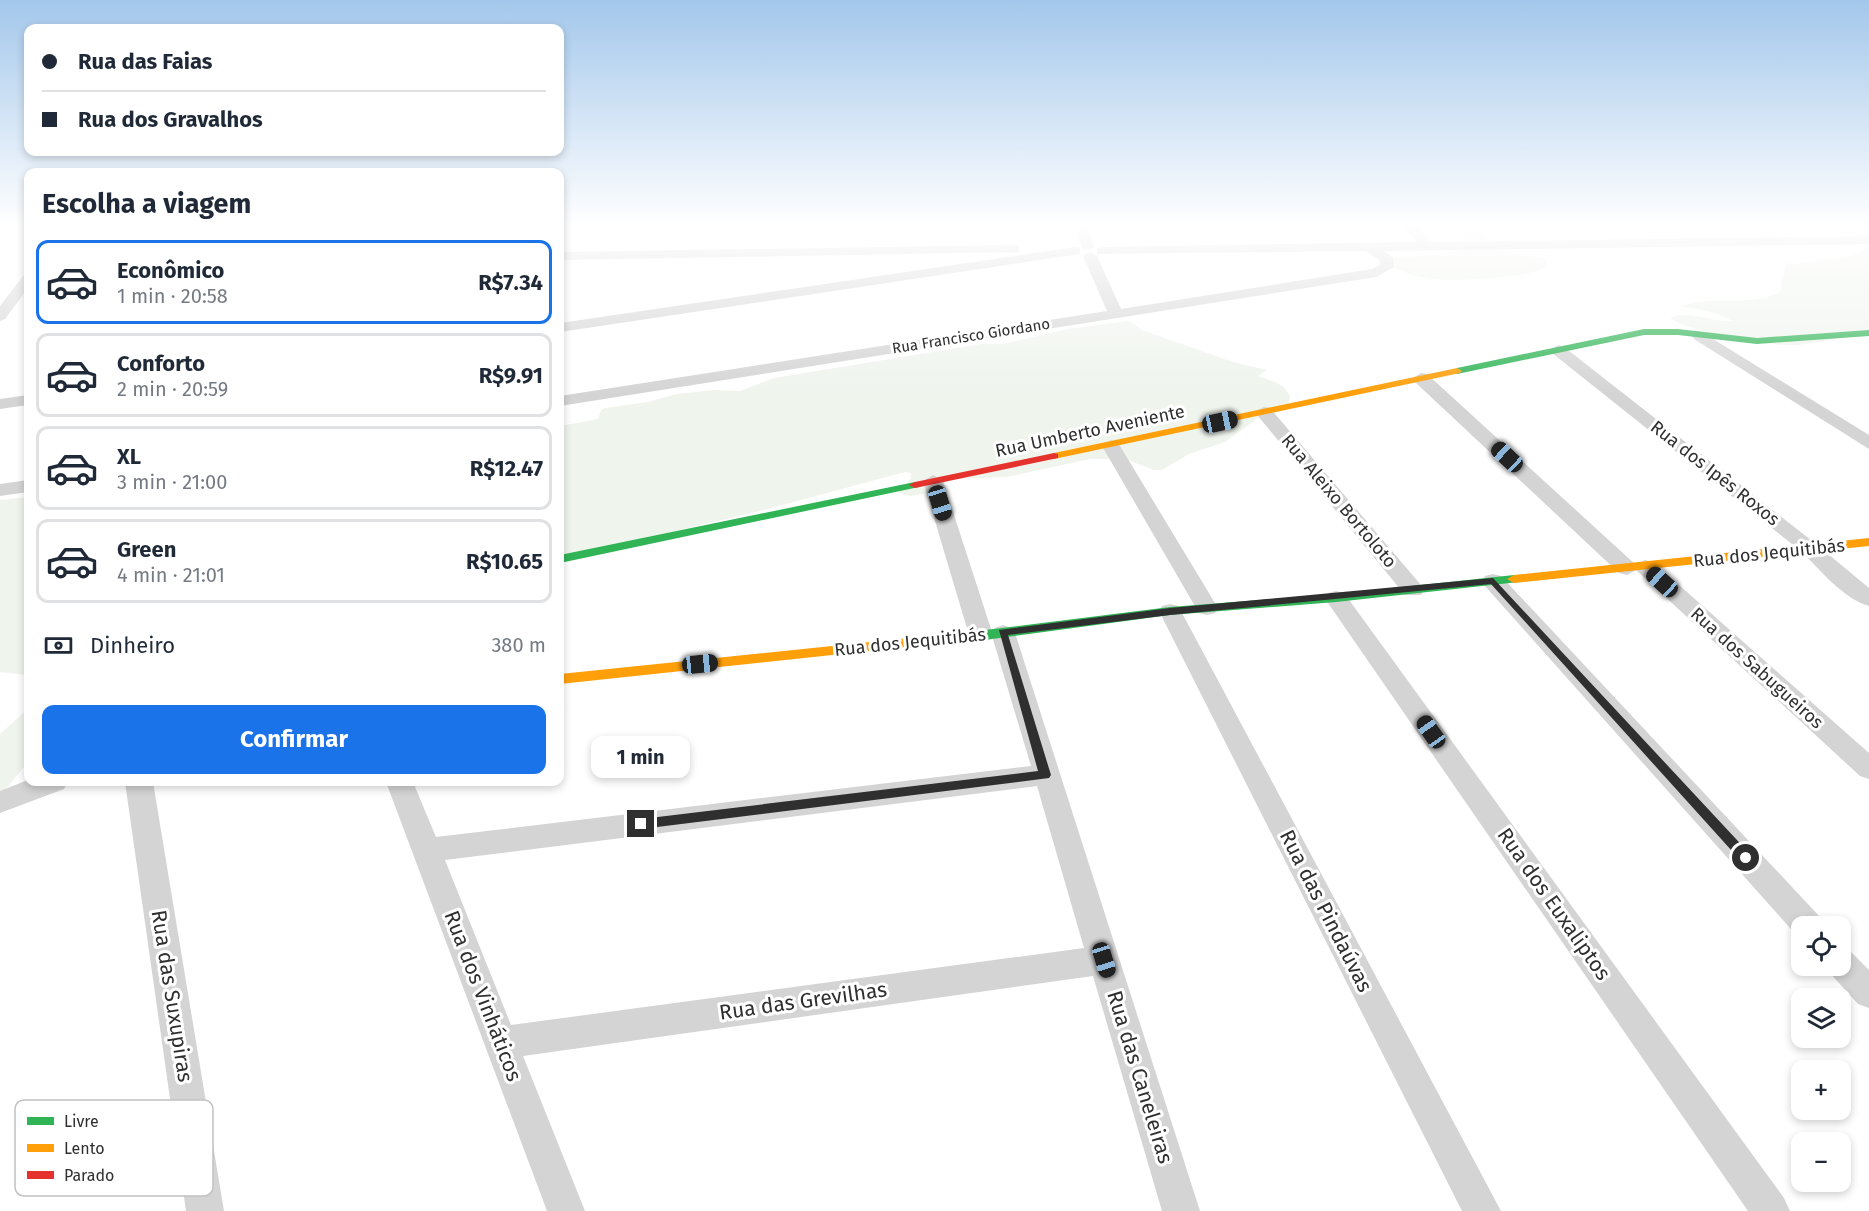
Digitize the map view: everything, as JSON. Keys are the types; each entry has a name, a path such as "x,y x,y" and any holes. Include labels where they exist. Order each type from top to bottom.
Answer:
{"street":[{"path":"564,327 876,282"},
{"path":"1099,282 1115,313"},
{"name":"Rua Francisco Giordano","path":"564,400 1320,282"},
{"path":"0,316 24,284"},
{"name":"Rua Umberto Aveniente","path":"564,558 1659,330 1757,341 1864,336"},
{"path":"1700,336 1869,443"},
{"name":"Rua dos Ipês Roxos","path":"1558,350 1809,548 1839,576 1869,599"},
{"name":"Rua dos Sabugueiros","path":"1421,378 1869,769"},
{"path":"0,404 24,401"},
{"name":"Rua Aleixo Bortoloto","path":"1264,412 1413,590"},
{"path":"1111,446 1207,608"},
{"name":"Rua das Caneleiras","path":"933,481 1045,775 1182,1211"},
{"path":"0,490 24,487"},
{"name":"Rua dos Jequitibás","path":"564,679 992,634 1170,611 1336,598 1869,542"},
{"path":"1493,581 1799,916"},
{"name":"Rua dos Euxaliptos","path":"1336,598 1771,1211"},
{"name":"Rua das Pindaúvas","path":"1170,611 1482,1211"},
{"path":"427,850 1045,775"},
{"path":"0,802 43,786"},
{"name":"Rua das Suxupiras","path":"140,786 188,1100"},
{"name":"Rua dos Vinháticos","path":"402,786 566,1211"},
{"name":"Rua das Grevilhas","path":"501,1043 1104,960"},
{"path":"1851,974 1869,993"},
{"name":"Rua das Suxupiras","path":"203,1196 205,1211"}],"shaded area":[{"path":"1782,282 1869,282 1869,333 1805,344 1775,344 1716,335 1670,318 1685,315 1733,321 1715,313 1682,306 1707,301 1759,299 1781,291"},
{"path":"1129,321 1142,330 1233,362 1267,370 1258,376 1284,387 1290,396 1288,407 1266,412 1225,442 1189,454 1162,470 1154,470 1125,459 1090,459 1007,477 951,479 929,493 911,496 898,493 911,478 911,473 905,472 756,512 564,557 564,425 598,419 601,410 605,408 648,402 676,394 715,390 740,391 774,378 981,344 1003,344 1067,329"},
{"path":"24,497 24,675 0,672 0,500"},
{"path":"24,713 24,767 0,796 0,734"}],"traffic: fast":[{"path":"1457,371 1644,332 1678,332 1757,341 1869,333"},
{"path":"564,558 915,485"},
{"path":"977,636 1170,611 1336,598 1514,579"}],"traffic: slow":[{"path":"1054,456 1457,371"},
{"path":"1514,579 1869,542"},
{"path":"564,679 977,636"}],"traffic: jam":[{"path":"915,485 1054,456"}],"route":[{"path":"641,824 1045,775 1003,633 1170,611 1336,598 1493,581 1746,858"}]}
